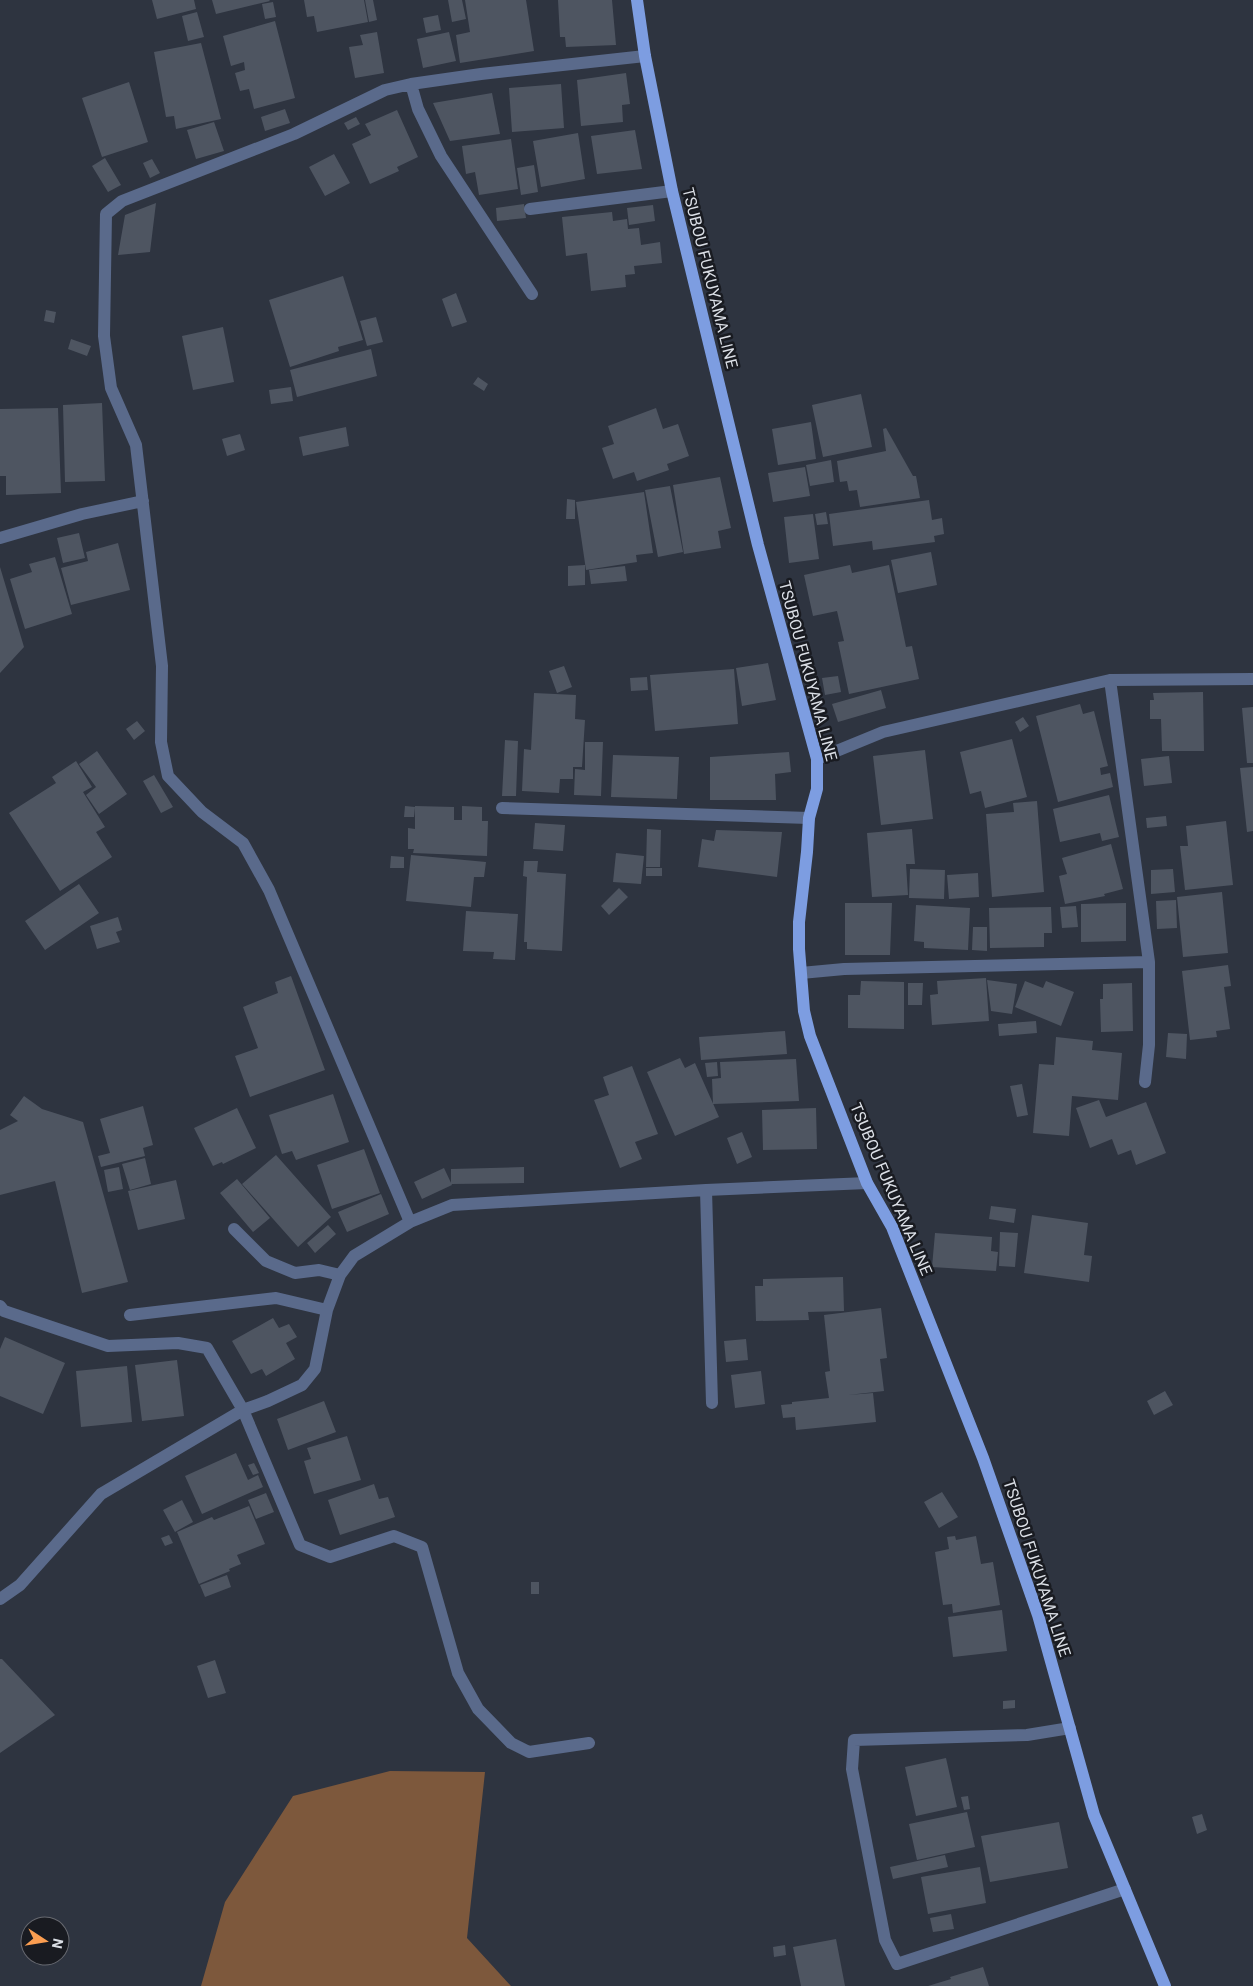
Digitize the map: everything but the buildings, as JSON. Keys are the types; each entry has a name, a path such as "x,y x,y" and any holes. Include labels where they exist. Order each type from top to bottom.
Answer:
{"main road":[{"name":"TSUBOU FUKUYAMA LINE","path":"637,0 645,56 672,191 758,545 817,759 818,789 809,818 799,922 804,1011 810,1036 867,1183 892,1227 983,1458 1038,1615 1094,1815 1165,1986"}],"street":[{"path":"410,1222 269,890 243,843 202,812 168,776 161,742 162,666 136,445 111,388 104,336 106,214 122,201 294,134 385,90 411,84 645,56"},
{"path":"411,84 418,109 441,156 532,294"},
{"path":"530,209 672,191"},
{"path":"0,538 82,514 143,501"},
{"path":"817,759 883,732 1110,680 1253,679"},
{"path":"1110,680 1149,962 1149,1045 1145,1082"},
{"path":"502,808 809,818"},
{"path":"801,973 844,969 1149,962"},
{"path":"0,1599 20,1585 102,1494 243,1410 302,1385 315,1369 327,1310 340,1275 354,1256 410,1222 452,1205 706,1190 867,1183"},
{"path":"706,1190 712,1403"},
{"path":"234,1230 266,1261 273,1264 295,1273 319,1270 340,1275"},
{"path":"130,1316 276,1298 327,1310"},
{"path":"1,1311 108,1346 178,1342 207,1348 243,1410 300,1546 330,1557 394,1536 422,1547 458,1673 478,1709 511,1742 529,1752 589,1743"},
{"path":"1070,1728 1027,1735 854,1740 852,1769 885,1940 897,1964 1125,1889"}],"shaded area":[{"path":"390,1771 485,1772 467,1938 511,1986 201,1986 225,1902 293,1796"}]}
